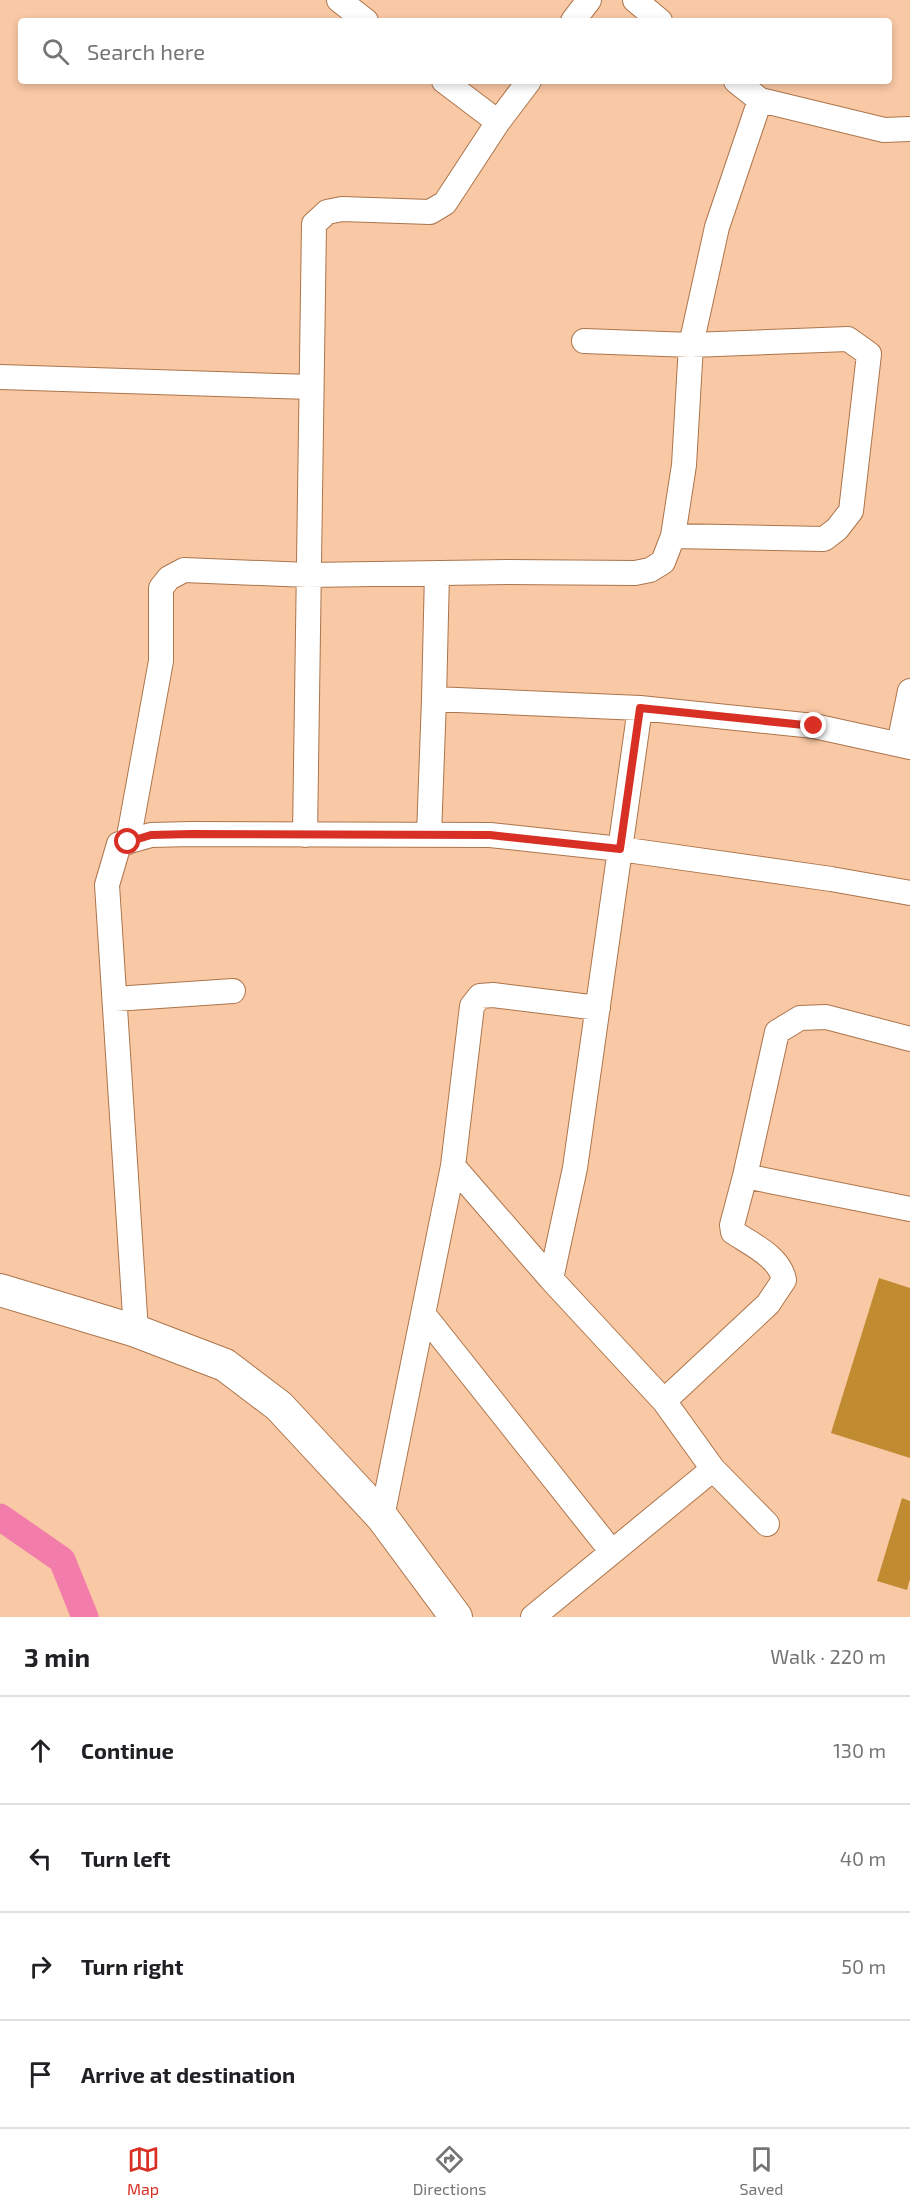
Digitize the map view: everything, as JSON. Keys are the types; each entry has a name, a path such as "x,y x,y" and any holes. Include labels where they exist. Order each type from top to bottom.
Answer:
{"street":[{"path":"339,0 362,18"},
{"path":"575,18 589,0"},
{"path":"635,0 656,18"},
{"path":"448,84 498,122"},
{"path":"305,835 314,224 327,212 342,209 430,212 445,203 526,84"},
{"path":"740,84 760,99 884,130 910,129"},
{"path":"128,842 161,662 161,588 170,578 184,570 308,575 634,573 650,570 663,562 674,536 684,465 691,345 717,227 760,99"},
{"path":"584,341 691,345 848,339 869,354 852,511 837,529 824,538 674,536"},
{"path":"0,377 311,387"},
{"path":"429,835 437,573"},
{"path":"434,699 640,708 814,726 904,746 910,691"},
{"path":"551,1279 575,1168 640,708"},
{"path":"136,1331 107,885 119,844 151,835 490,835 620,849 831,879 910,893"},
{"path":"114,999 233,991"},
{"path":"382,1516 453,1166 472,1006 480,996 493,994 598,1008"},
{"path":"664,1401 768,1304 784,1280 783,1270 777,1262 733,1232 733,1218 745,1176 777,1032 800,1018 826,1017 910,1039"},
{"path":"453,1166 551,1279 664,1401 713,1469 767,1524"},
{"path":"745,1176 910,1209"},
{"path":"0,1290 136,1331 225,1365 279,1406 382,1516 456,1617"},
{"path":"424,1315 612,1552"},
{"path":"533,1617 713,1469"}],"building":[{"path":"879,1278 910,1288 910,1458 831,1433"},
{"path":"902,1498 910,1501 910,1579 907,1590 877,1581"}],"waterway":[{"path":"0,1517 62,1560 85,1617"}],"route":[{"path":"128,842 151,835 191,834 490,835 620,849 640,708 814,726"}]}
